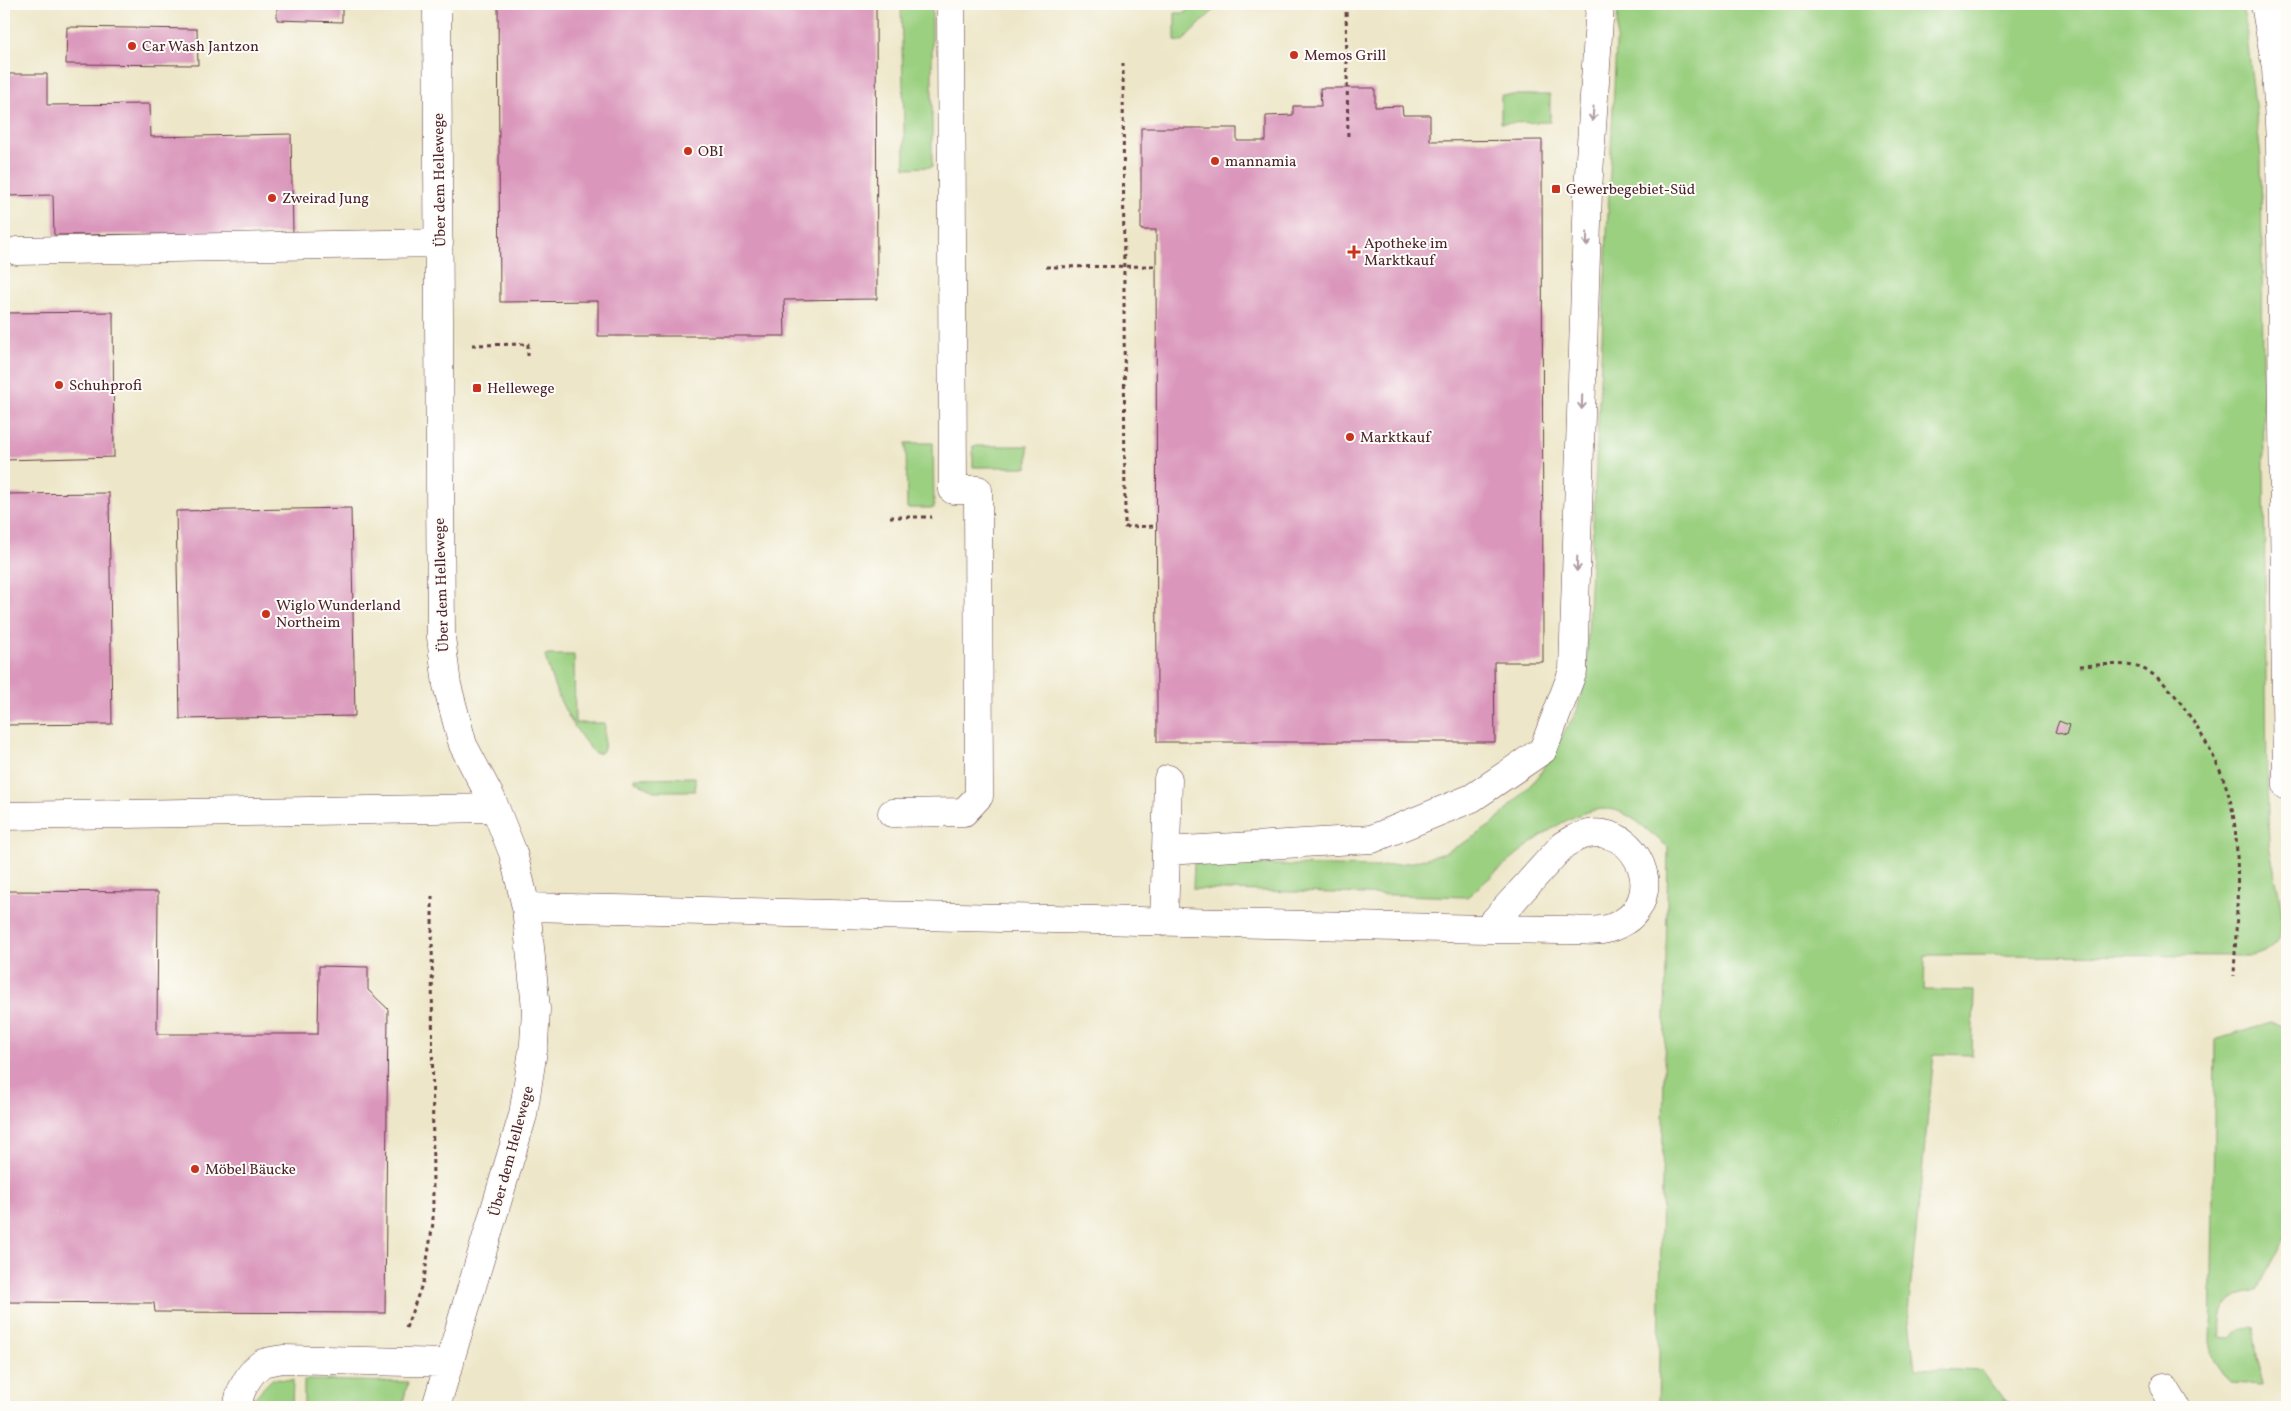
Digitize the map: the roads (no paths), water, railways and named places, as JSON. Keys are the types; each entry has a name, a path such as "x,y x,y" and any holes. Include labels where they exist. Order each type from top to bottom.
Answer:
{"street":[{"name":"Über dem Hellewege","path":"436,4 441,637 447,685 464,746 495,808 513,853 526,907 536,1009 530,1078 516,1143 436,1407"},
{"path":"892,813 964,812 979,796 978,490 953,490 951,4"},
{"path":"1166,851 1372,840 1472,798 1543,750 1574,671 1588,190 1600,4"},
{"path":"2265,4 2276,68 2280,142 2287,786"},
{"path":"17,250 439,243"},
{"path":"1164,922 1168,779"},
{"path":"4,816 495,808"},
{"path":"526,907 1488,929 1600,930 1612,928 1630,916 1642,896 1644,874 1640,862 1627,844 1606,834 1595,833 1572,839 1563,845 1488,929"},
{"path":"238,1407 238,1401 247,1380 263,1364 283,1359 450,1363"}],"place":[{"name":"Car Wash Jantzon","path":"132,46"},
{"name":"Memos Grill","path":"1294,55"},
{"name":"OBI","path":"688,151"},
{"name":"mannamia","path":"1215,161"},
{"name":"Gewerbegebiet-Süd","path":"1556,189"},
{"name":"Zweirad Jung","path":"272,198"},
{"name":"Apotheke im Marktkauf","path":"1354,252"},
{"name":"Schuhprofi","path":"59,385"},
{"name":"Hellewege","path":"477,388"},
{"name":"Marktkauf","path":"1350,437"},
{"name":"Wiglo Wunderland Northeim","path":"266,614"},
{"name":"Möbel Bäucke","path":"195,1169"}]}
